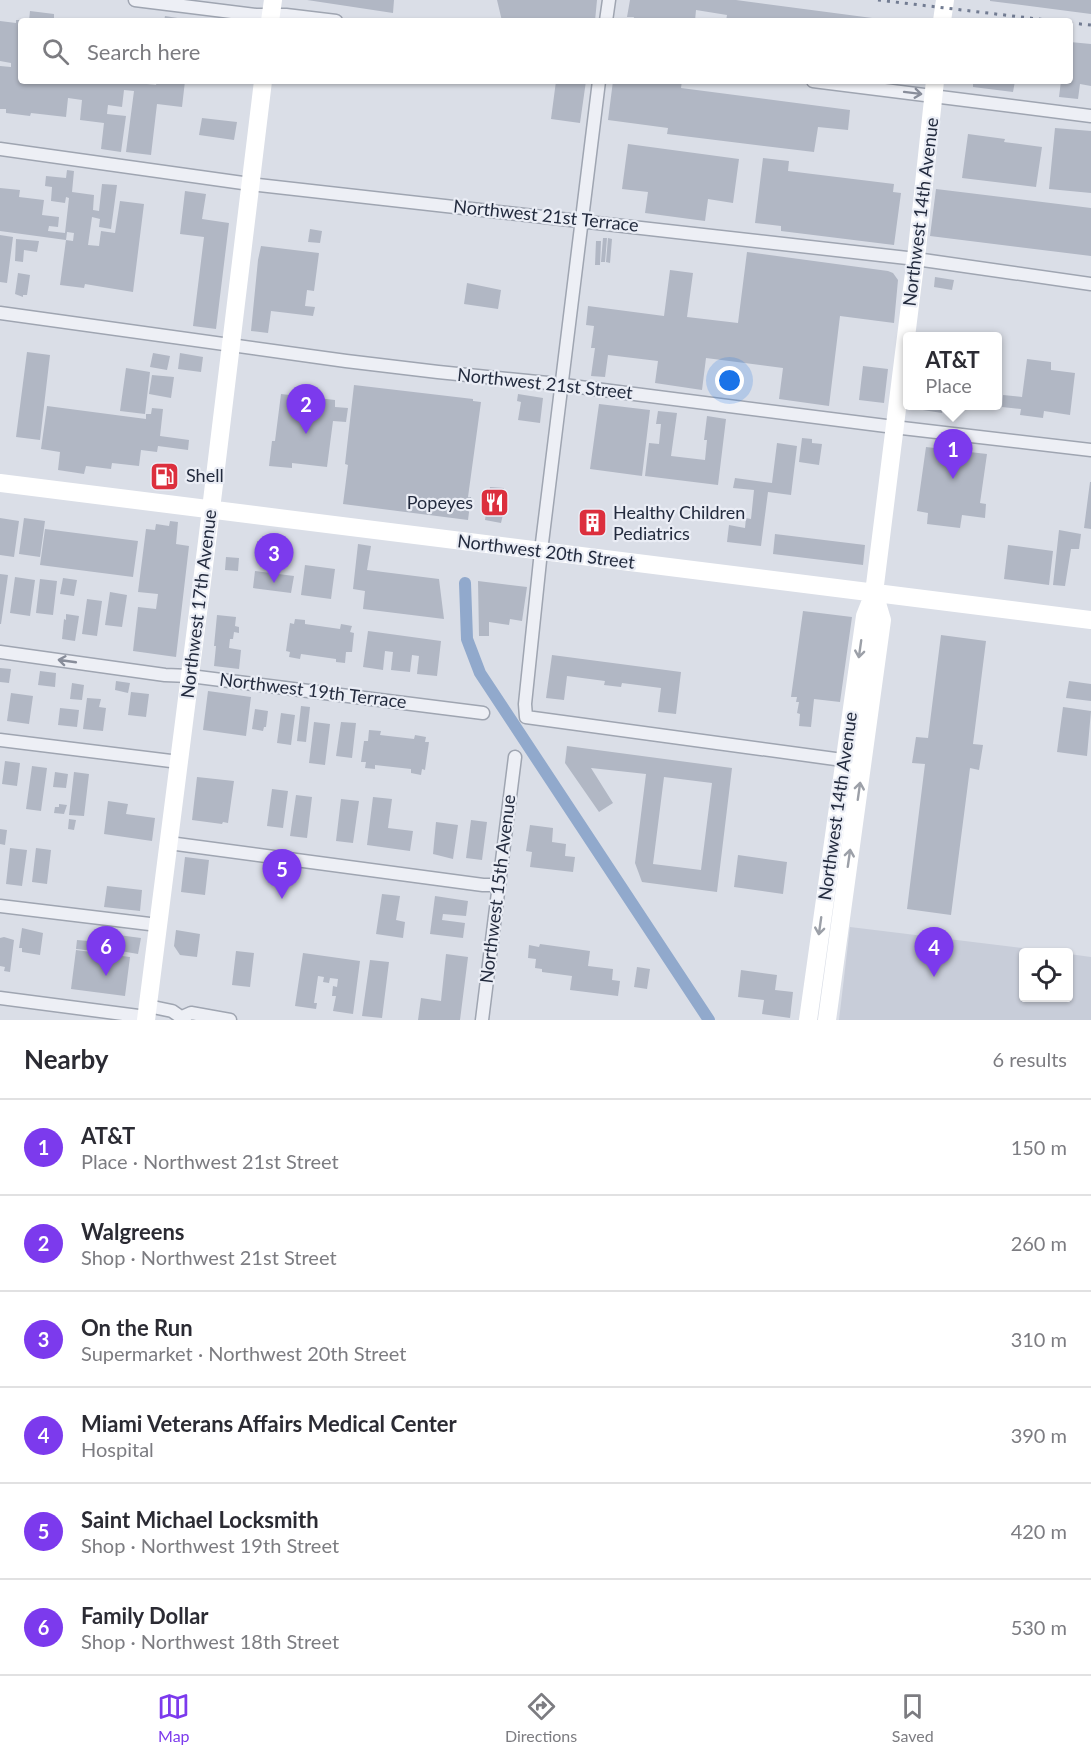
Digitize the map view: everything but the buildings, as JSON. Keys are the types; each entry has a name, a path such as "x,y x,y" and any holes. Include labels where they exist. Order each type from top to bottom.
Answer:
{"main road":[{"path":"942,18 945,0"},
{"name":"Northwest 17th Avenue","path":"147,1014 263,84"},
{"name":"Northwest 14th Avenue","path":"906,332 935,88"},
{"name":"Northwest 14th Avenue","path":"827,1020 854,761 865,616 874,593 903,358"},
{"name":"Northwest 20th Street","path":"0,483 1091,620"},
{"name":"Northwest 14th Avenue","path":"808,1020 854,761"}],"street":[{"path":"135,0 256,15 271,12 311,18"},
{"path":"606,18 609,0"},
{"path":"599,84 580,220 541,551 525,704 526,717 854,761"},
{"path":"865,84 935,88 1091,116"},
{"name":"Northwest 21st Terrace","path":"0,149 250,184 916,259 1091,284"},
{"name":"Northwest 21st Street","path":"0,313 231,346 438,372 1091,450"},
{"name":"Northwest 19th Terrace","path":"0,652 165,675 190,676 483,713"},
{"path":"0,740 179,762"},
{"name":"Northwest 15th Avenue","path":"482,1020 515,757"},
{"path":"169,843 488,886 499,885"},
{"path":"0,906 158,925"},
{"path":"0,998 147,1014 172,1011 183,1018 191,1013 230,1020"}],"shaded area":[{"path":"850,927 1022,948 1019,948 1019,1002 1073,1002 1073,955 1091,957 1091,1020 839,1020"}],"waterway":[{"path":"465,583 467,639 480,673 709,1020"}],"railway":[{"path":"878,0 1030,18"},
{"path":"1073,23 1091,25"}],"place":[{"name":"Walgreens","path":"306,434"},
{"name":"Shell","path":"165,476"},
{"name":"AT&T","path":"953,479"},
{"name":"Popeyes","path":"494,503"},
{"name":"Healthy Children Pediatrics","path":"592,523"},
{"name":"On the Run","path":"274,583"},
{"name":"Saint Michael Locksmith","path":"282,899"},
{"name":"Family Dollar","path":"106,976"},
{"name":"Miami Veterans Affairs Medical Center","path":"934,977"}]}
